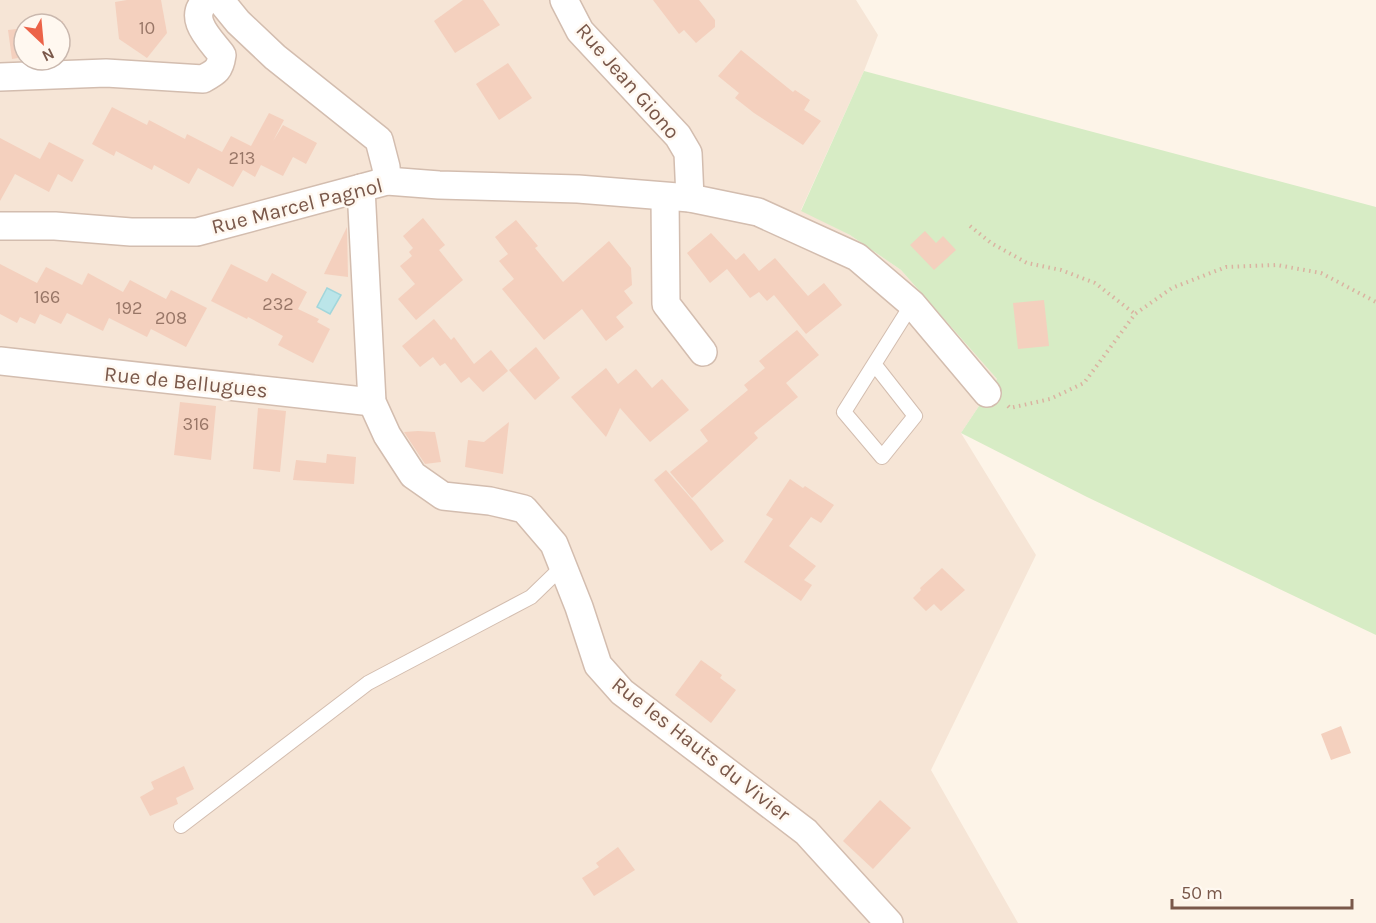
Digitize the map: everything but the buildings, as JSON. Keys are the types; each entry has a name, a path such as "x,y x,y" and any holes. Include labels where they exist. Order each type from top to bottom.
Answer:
{"street":[{"path":"0,77 106,73 203,79 220,68 222,55 201,27 198,15 200,6 207,0"},
{"path":"220,0 238,22 275,57 379,140 387,181"},
{"name":"Rue Jean Giono","path":"564,0 580,31 678,136 688,153 677,197"},
{"name":"Rue Marcel Pagnol","path":"0,226 55,226 131,232 197,232 387,181 578,189 677,197 758,212 857,257 912,304 987,393"},
{"name":"Rue les Hauts du Vivier","path":"361,188 372,402 387,435 413,475 443,496 490,501 524,509 554,544 579,607 598,665 604,672 622,692 806,832 889,923"},
{"path":"677,197 666,304 703,352"},
{"name":"Rue de Bellugues","path":"0,361 372,402"}],"lane":[{"path":"875,365 915,416 882,457 844,412 912,304"},
{"path":"181,826 369,683 531,597 562,567"}],"path":[{"path":"970,226 991,243 1027,263 1061,270 1095,283 1135,314"},
{"path":"987,393 1010,408 1050,399 1084,383 1135,314 1172,288 1226,267 1278,265 1321,273 1376,302"}],"shaded area":[{"path":"0,0 856,0 878,35 801,210 850,235 901,270 997,379 961,433 1036,555 931,770 1018,923 0,923"}],"green space":[{"path":"864,71 1376,207 1376,635 1087,497 961,433 997,379 901,270 850,235 801,211"}],"water":[{"path":"327,288 341,295 330,314 317,307"}]}
